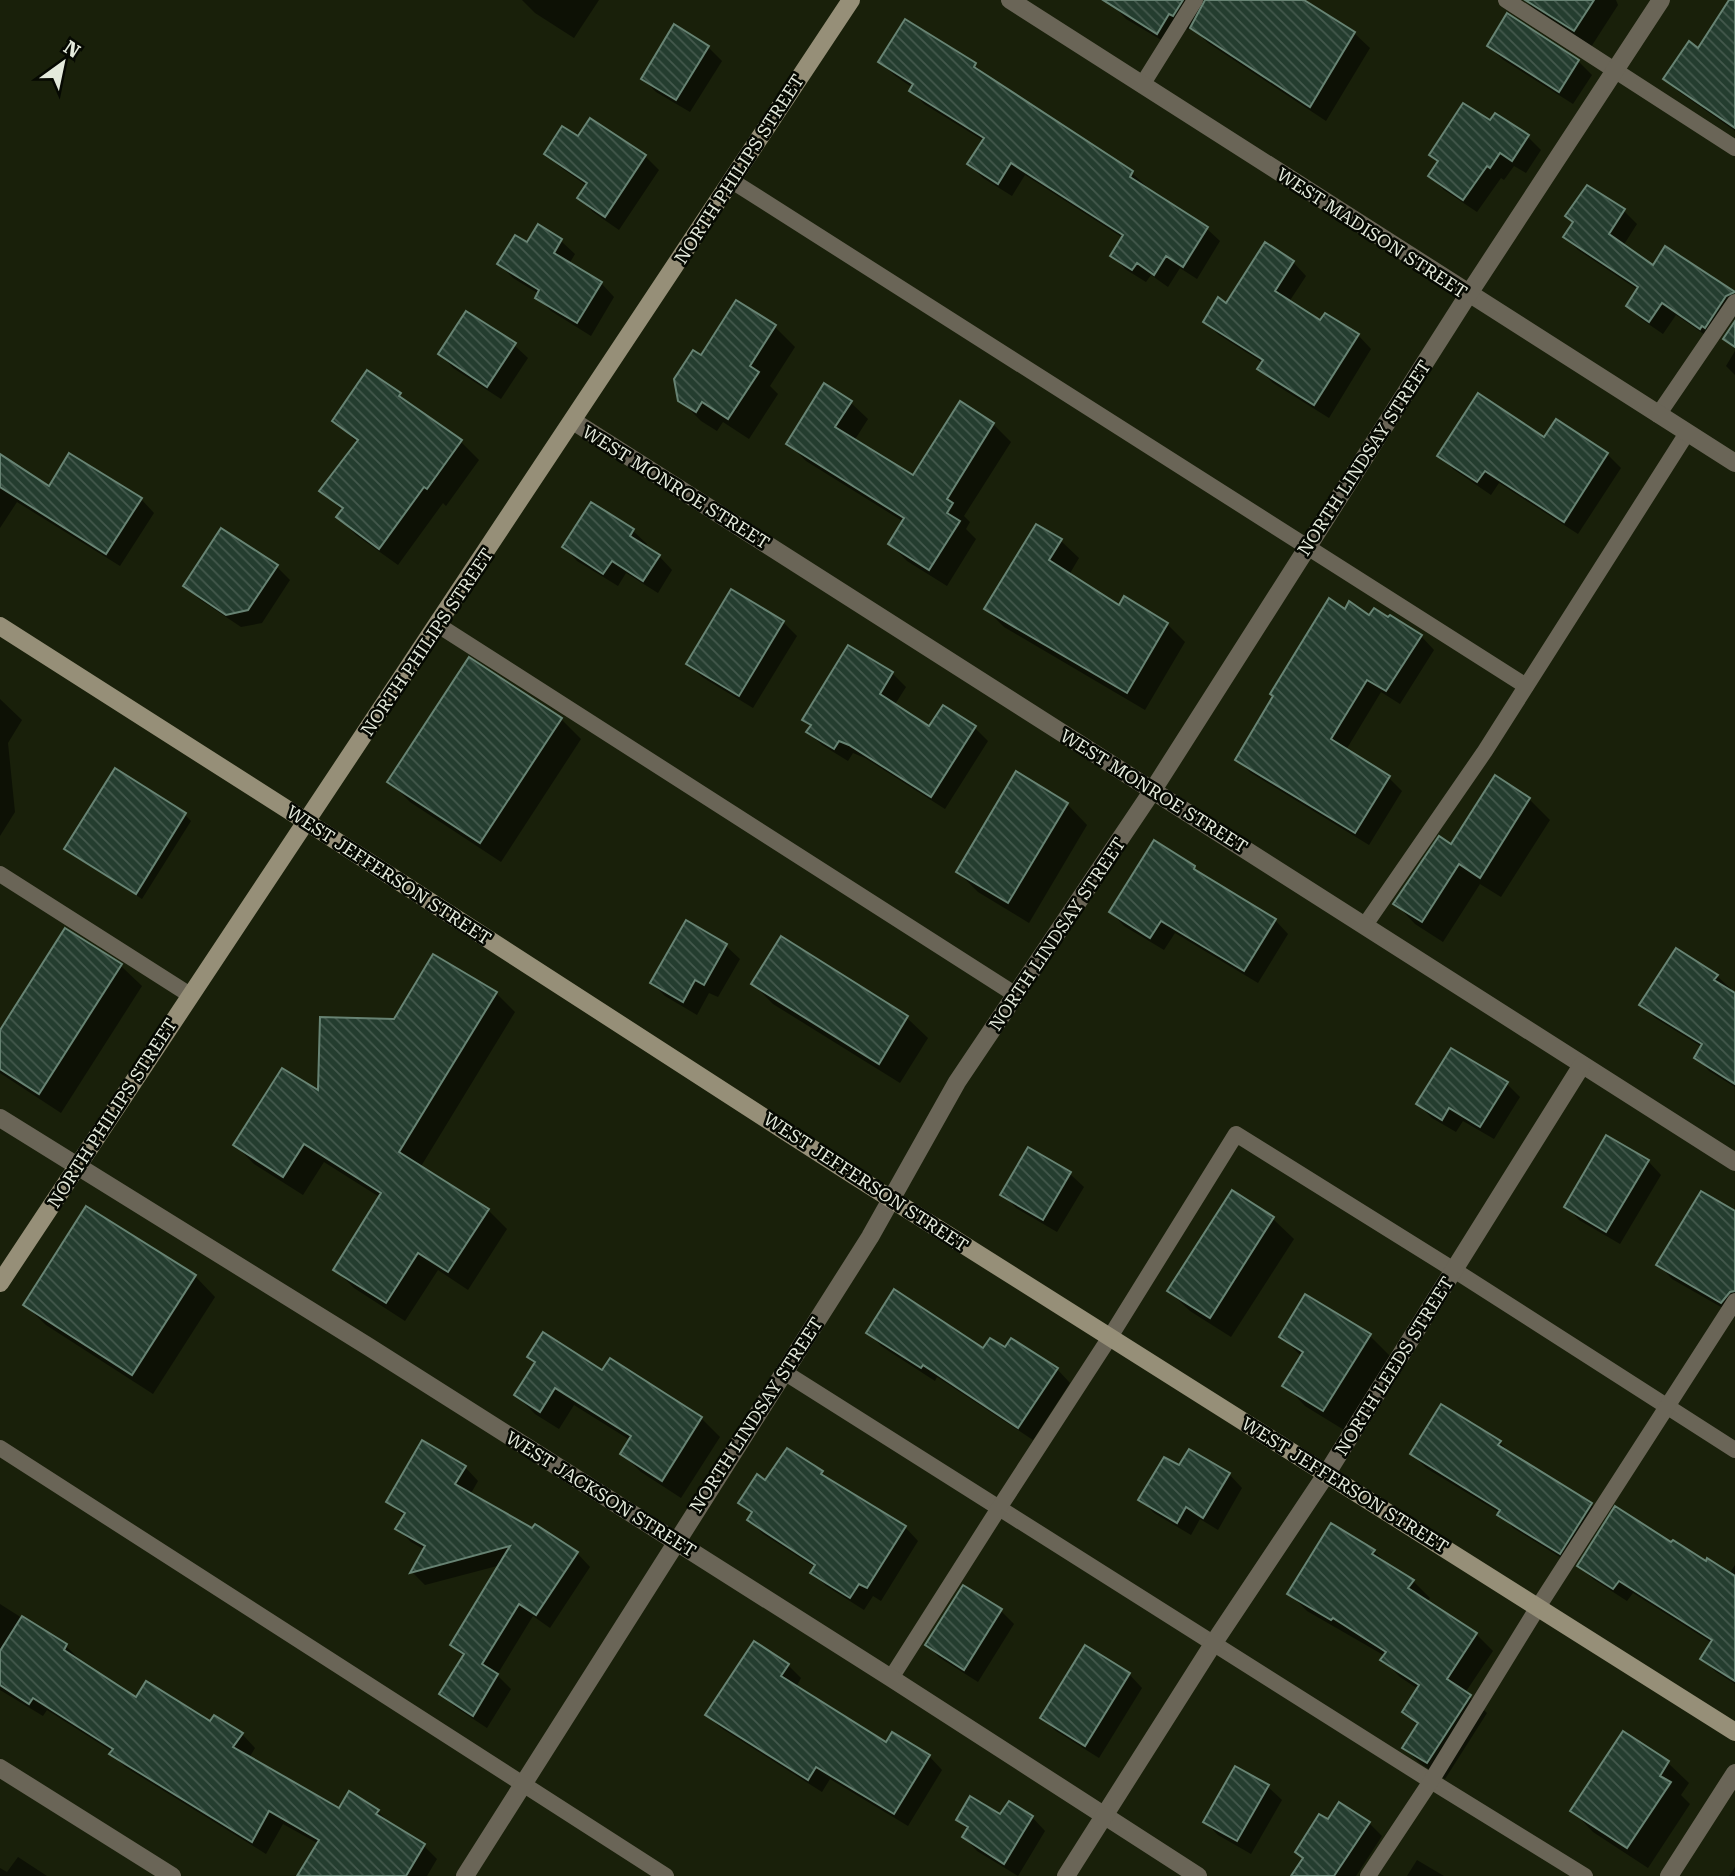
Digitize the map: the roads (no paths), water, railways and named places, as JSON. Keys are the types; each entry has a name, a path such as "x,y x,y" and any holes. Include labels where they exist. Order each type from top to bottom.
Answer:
{"street":[{"name":"NORTH PHILIPS STREET","path":"0,1283 851,0"},
{"name":"WEST MADISON STREET","path":"1010,0 1468,295 1735,463"},
{"name":"NORTH LINDSAY STREET","path":"465,1876 870,1237 957,1082 1153,790 1468,295 1661,0"},
{"name":"WEST MONROE STREET","path":"573,421 1735,1162"},
{"name":"WEST JEFFERSON STREET","path":"0,626 891,1199 1735,1732"},
{"name":"NORTH LEEDS STREET","path":"1066,1876 1213,1643 1327,1473 1582,1065"},
{"name":"WEST JACKSON STREET","path":"0,1118 369,1347 1198,1876"},
{"path":"0,1768 172,1876"},
{"path":"1669,1876 1735,1773"}],"lane":[{"path":"1142,85 1195,0"},
{"path":"1506,0 1735,148"},
{"path":"732,181 1231,501 1307,546 1526,686"},
{"path":"1658,415 1735,302"},
{"path":"1366,925 1485,751 1687,433"},
{"path":"438,625 1016,995"},
{"path":"0,874 190,995"},
{"path":"891,1678 1111,1337 1236,1134 1735,1450"},
{"path":"1368,1876 1735,1301"},
{"path":"784,1372 1586,1876"},
{"path":"0,1448 666,1876"}]}
